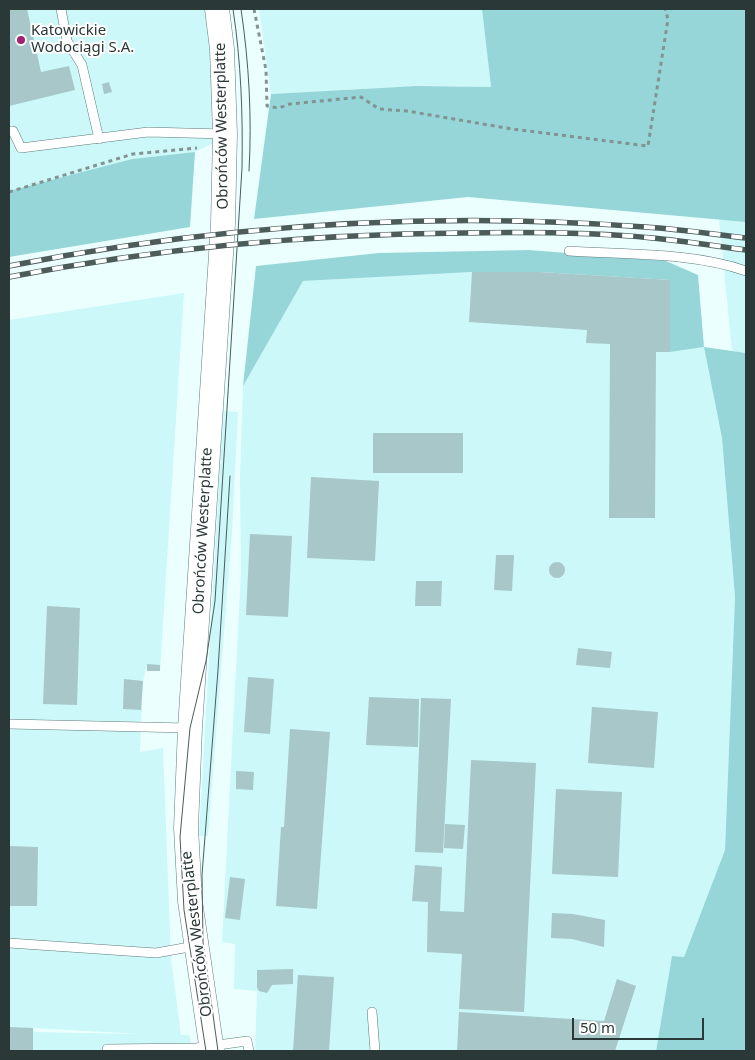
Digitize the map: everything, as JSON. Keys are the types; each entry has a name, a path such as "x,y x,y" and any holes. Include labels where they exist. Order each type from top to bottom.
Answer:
{"street":[{"name":"Obrońców Westerplatte","path":"212,1049 195,946 186,858 190,728 223,224 225,134 222,49 217,9"}],"lane":[{"path":"60,9 67,41 82,65 99,139"},
{"path":"9,131 13,131 21,148 148,132 225,134"},
{"path":"569,251 695,260 731,266 746,271"},
{"path":"9,724 190,728"},
{"path":"9,943 156,953 195,946"},
{"path":"372,1012 375,1051"},
{"path":"107,1049 212,1049 247,1041 249,1051"}],"path":[{"path":"254,9 266,70 267,106 279,108 290,104 361,97 379,109 648,146 668,19 665,9"},
{"path":"9,192 133,154 200,148"}],"shaded area":[{"path":"9,9 205,9 214,59 217,141 195,152 132,159 9,191"},
{"path":"259,9 482,9 491,87 416,86 271,94"},
{"path":"482,9 746,9 746,222 468,197 254,219 271,94 416,86 491,87"},
{"path":"195,152 190,227 9,257 9,191 132,159"},
{"path":"719,218 746,222 746,353 732,351"},
{"path":"529,250 666,261 698,275 704,347 670,352 670,280 540,272 472,272 303,281 243,386 256,266 379,253"},
{"path":"472,272 540,272 670,280 670,352 704,347 722,438 735,597 725,850 684,957 672,957 656,1051 255,1051 257,991 234,989 235,944 222,942 241,570 240,478 243,386 303,281"},
{"path":"184,293 160,671 147,664 143,681 140,752 163,748 171,958 181,1035 189,1035 193,1051 9,1051 9,320","holes":["33,1028 140,1034 35,1032"]},
{"path":"704,347 746,353 746,1051 656,1051 672,956 684,957 725,850 735,597 722,438"},
{"path":"223,411 238,412 232,532 208,836 199,836"}],"building":[{"name":"Katowickie Wodociągi S.A.","path":"9,9 27,9 41,72 69,66 75,90 9,106"},
{"path":"109,82 112,92 104,94 102,84"},
{"path":"472,272 540,272 670,280 670,352 656,352 655,518 609,518 610,344 586,343 587,330 469,322"},
{"path":"373,433 463,433 463,473 373,473"},
{"path":"311,477 379,481 375,561 307,558"},
{"path":"250,534 292,536 288,617 246,615"},
{"path":"496,555 514,555 512,591 494,590"},
{"path":"557,562 563,564 565,570 563,576 557,578 551,576 549,570 551,564"},
{"path":"416,581 442,581 441,606 415,606"},
{"path":"47,606 80,608 77,705 43,704"},
{"path":"578,648 612,652 610,668 576,665"},
{"path":"147,664 160,665 160,671 147,671"},
{"path":"248,677 274,679 270,734 244,732"},
{"path":"124,679 143,681 141,710 123,709"},
{"path":"369,697 419,699 418,747 366,745"},
{"path":"421,698 451,699 443,853 415,852"},
{"path":"592,707 658,712 654,768 588,763"},
{"path":"290,729 330,732 317,909 276,906 281,827 284,827"},
{"path":"471,760 536,763 524,1012 459,1009 462,954 427,952 428,902 412,901 415,865 442,867 440,911 464,912"},
{"path":"236,771 254,772 253,790 236,789"},
{"path":"556,789 622,792 618,877 552,874"},
{"path":"445,824 465,825 463,849 444,848"},
{"path":"9,846 38,847 37,906 9,906"},
{"path":"230,877 245,879 240,920 225,918"},
{"path":"552,913 573,914 605,920 604,947 572,939 551,938"},
{"path":"293,969 293,984 272,985 267,993 259,991 257,988 257,970"},
{"path":"298,975 334,977 329,1051 293,1051"},
{"path":"617,979 636,986 615,1051 457,1051 459,1012 604,1021"},
{"path":"9,1027 33,1028 33,1051 9,1051"}],"tram line":[{"path":"206,1051 184,910 180,837 190,728 206,661 215,601 242,168 241,88 233,9"},
{"path":"241,9 249,90 249,171"},
{"path":"218,1051 203,942 202,875 218,670 230,476"}],"railway":[{"path":"9,266 167,240 246,231 405,221 565,222 683,230 746,238"},
{"path":"9,277 122,258 178,251 349,236 487,233 605,235 664,239 746,250"}],"place":[{"name":"Katowickie Wodociągi S.A.","path":"21,40"}]}
